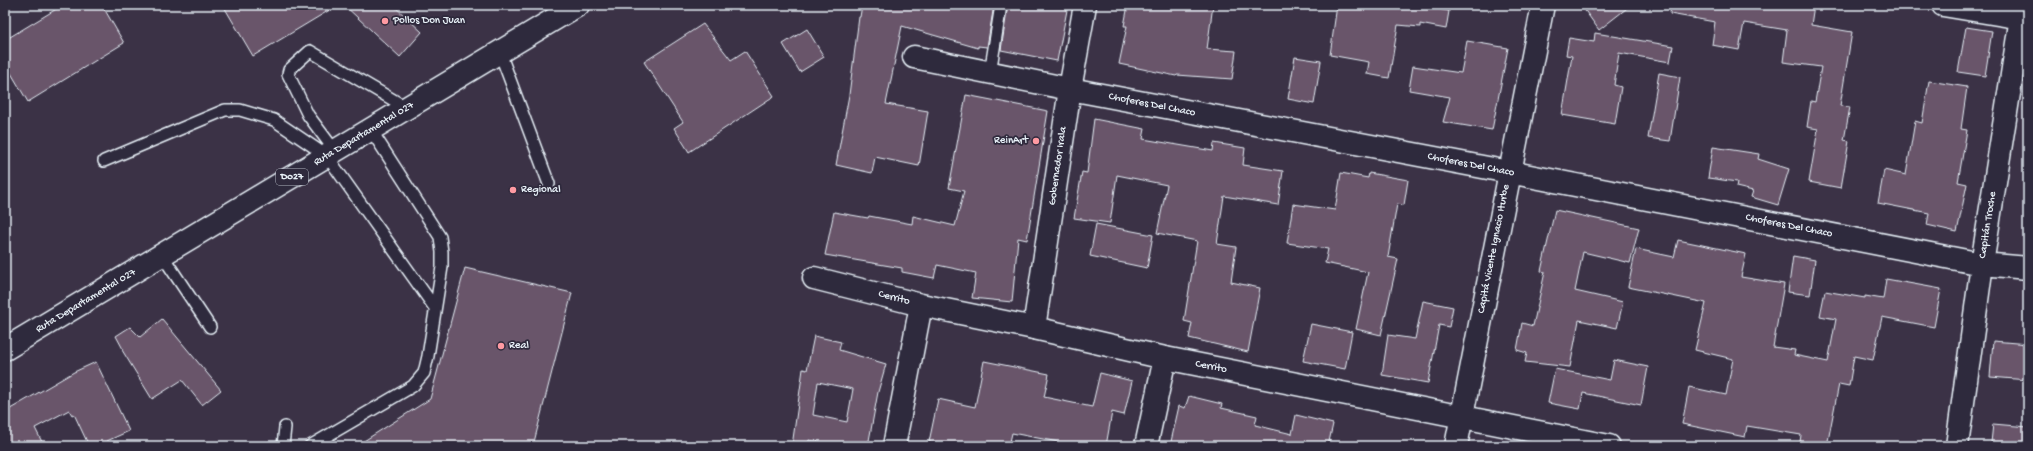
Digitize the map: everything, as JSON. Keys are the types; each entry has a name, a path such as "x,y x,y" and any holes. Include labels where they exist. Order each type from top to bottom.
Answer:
{"street":[{"name":"Ruta Departamental 027","path":"5,349 578,5"},
{"name":"Gobernador Irala","path":"1034,328 1070,90 1085,5"},
{"name":"Capitá Vicente Ignacio Iturbe","path":"1456,446 1509,172 1544,5"},
{"path":"1943,5 2024,14"},
{"name":"Capitán Troche","path":"1957,446 1982,264 2024,14"},
{"name":"Choferes Del Chaco","path":"914,57 1070,90 1509,172 1982,264 2028,268"},
{"name":"Cerrito","path":"814,278 921,305 1034,328 1165,358 1609,446"},
{"path":"894,446 921,305"},
{"path":"1146,446 1165,358"}],"lane":[{"path":"990,73 1002,5"},
{"path":"407,108 310,51 289,70 288,74 308,115 331,154 435,308"},
{"path":"500,52 550,184"},
{"path":"104,161 225,110 240,110 274,120 331,154"},
{"path":"310,446 413,386 424,373 428,356 442,267 440,237 371,130"},
{"path":"162,255 210,327"},
{"path":"283,446 285,427"}],"building":[{"path":"63,5 102,5 124,43 28,102 5,63 5,40"},
{"path":"223,5 338,5 253,56"},
{"name":"Pollos Don Juan","path":"344,5 393,5 422,32 400,57"},
{"path":"862,5 994,5 987,47 978,46 978,48 902,26 886,104 928,111 919,166 875,157 872,173 836,165 849,95 859,17"},
{"path":"1008,5 1068,5 1057,61 1001,50"},
{"path":"1128,5 1213,5 1207,49 1236,51 1232,79 1176,76 1119,64 1127,26 1124,26"},
{"path":"1337,5 1425,5 1425,7 1449,11 1446,29 1420,24 1420,27 1398,25 1389,78 1367,74 1369,62 1330,55"},
{"path":"1581,5 1631,5 1599,30"},
{"path":"1671,5 1814,5 1811,25 1852,32 1840,106 1850,107 1844,140 1849,141 1841,188 1809,182 1818,129 1807,127 1811,101 1815,102 1821,67 1783,62 1787,30 1744,23 1739,50 1712,45 1715,22 1670,14"},
{"path":"703,24 731,60 745,51 774,96 689,152 674,128 683,122 644,62"},
{"path":"1966,27 1992,31 1985,76 1958,72"},
{"path":"807,29 824,57 800,72 783,44"},
{"path":"1595,33 1673,46 1670,62 1619,53 1614,85 1621,87 1615,124 1562,115 1572,56 1566,55 1569,38 1594,42"},
{"path":"1467,41 1508,48 1492,130 1443,122 1450,97 1409,90 1413,66 1461,73"},
{"path":"1295,57 1321,61 1314,104 1288,99"},
{"path":"1659,73 1680,77 1670,141 1648,138"},
{"path":"1929,81 1967,87 1961,129 1967,130 1958,182 1967,184 1957,232 1927,225 1929,213 1878,203 1884,170 1906,175 1915,121 1922,123"},
{"path":"966,95 1048,111 1027,240 1018,238 1012,302 972,298 976,273 937,265 934,278 902,272 902,268 825,255 834,212 868,218 869,216 912,224 913,216 955,226 964,191 949,188"},
{"path":"1094,119 1145,129 1143,139 1213,151 1214,143 1245,148 1243,165 1283,171 1278,205 1224,196 1217,244 1236,247 1231,282 1260,288 1248,352 1189,338 1192,323 1184,321 1197,241 1157,233 1167,185 1117,175 1110,223 1074,218 1082,172 1087,173"},
{"path":"1713,147 1759,154 1758,159 1789,169 1778,205 1751,197 1753,191 1736,187 1737,182 1708,178"},
{"path":"1341,173 1368,178 1369,173 1408,180 1404,205 1397,204 1388,257 1398,259 1381,335 1356,329 1368,272 1325,263 1328,249 1287,243 1293,204 1335,210"},
{"path":"1555,210 1639,228 1630,263 1583,252 1575,291 1623,302 1617,328 1579,320 1570,367 1525,362 1527,353 1517,350 1522,323 1533,326 1545,272 1541,271"},
{"path":"1096,224 1153,235 1147,268 1090,256"},
{"path":"1678,240 1746,254 1741,277 1784,284 1773,347 1795,350 1794,355 1828,362 1836,319 1820,316 1825,291 1865,298 1865,296 1883,299 1886,279 1941,289 1934,327 1882,317 1873,360 1854,356 1849,386 1839,384 1827,446 1800,442 1801,435 1747,426 1745,437 1682,424 1689,387 1726,395 1733,359 1695,350 1706,303 1628,287 1636,249 1674,257"},
{"path":"1793,256 1815,260 1810,295 1788,292"},
{"name":"Real","path":"465,268 572,293 533,446 356,446 430,399"},
{"path":"1423,301 1453,307 1449,327 1439,325 1428,383 1382,375 1388,335 1415,339"},
{"path":"162,319 221,390 202,405 182,380 152,399 122,350 123,349 116,336 130,327 140,337"},
{"path":"1311,324 1352,332 1345,369 1303,361"},
{"path":"814,336 841,342 839,350 886,364 878,392 868,446 841,446 809,440 808,446 792,446 803,369 807,370","holes":["818,382 853,389 847,422 813,415"]},
{"path":"1993,341 2028,344 2028,380 1990,377"},
{"path":"1614,360 1648,367 1641,405 1583,393 1580,409 1548,403 1555,369 1610,380"},
{"path":"984,361 1049,374 1044,397 1092,407 1100,373 1132,381 1124,415 1112,412 1106,446 1079,446 1012,433 1009,446 949,446 929,442 938,399 975,407"},
{"path":"96,362 129,431 96,446 89,446 74,414 72,415 69,410 35,428 44,446 5,446 5,412 74,372"},
{"path":"1189,396 1222,404 1221,408 1257,416 1255,425 1292,434 1296,415 1333,424 1328,446 1170,446 1179,406 1185,408"},
{"path":"1993,424 2028,427 2028,446 2002,446 2002,444 1991,443"}],"place":[{"name":"Pollos Don Juan","path":"385,21"},
{"name":"ReinArt","path":"1036,141"},
{"name":"Regional","path":"513,190"},
{"name":"Real","path":"501,346"}]}
